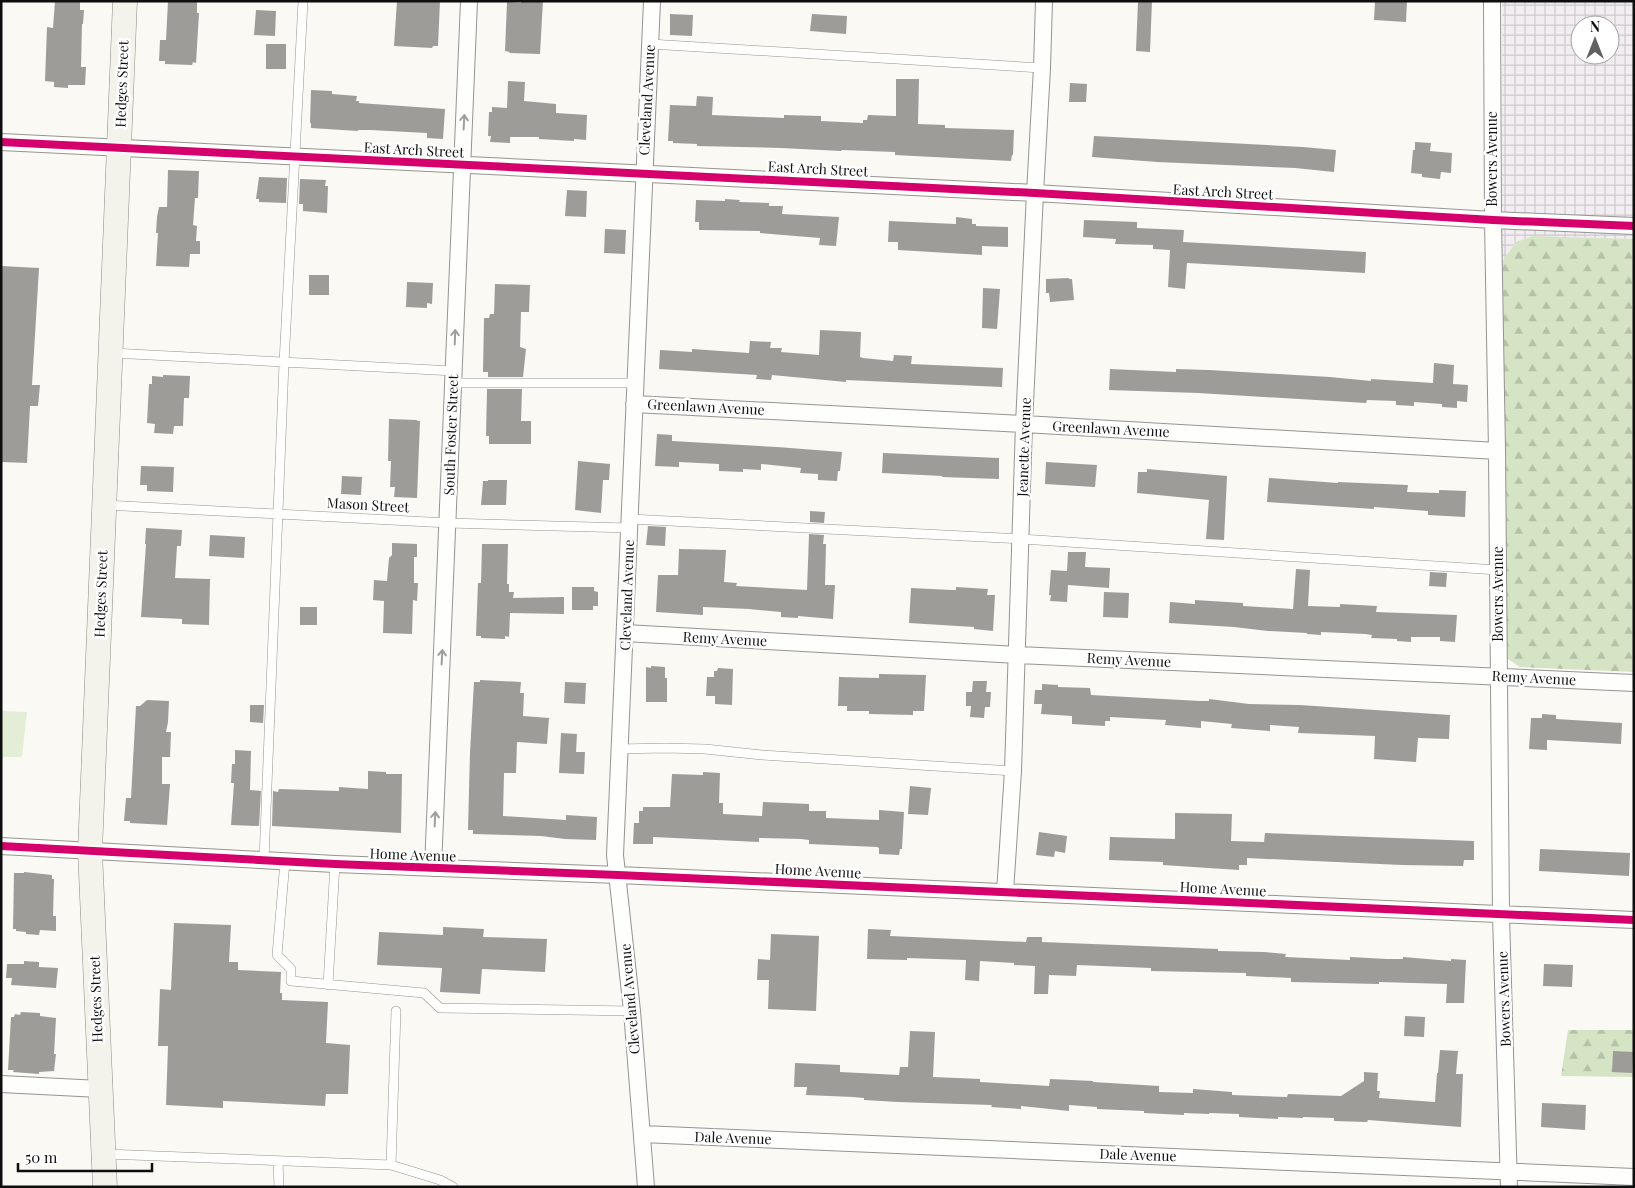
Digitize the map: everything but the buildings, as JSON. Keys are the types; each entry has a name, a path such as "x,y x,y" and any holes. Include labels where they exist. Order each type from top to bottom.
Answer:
{"street":[{"name":"Hedges Street","path":"105,1187 90,850 125,1"},
{"name":"South Foster Street","path":"433,868 469,1"},
{"name":"Cleveland Avenue","path":"646,1187 632,1011 615,855 652,1"},
{"name":"Jeanette Avenue","path":"1005,892 1013,771 1024,424 1044,1"},
{"name":"Bowers Avenue","path":"1492,1 1501,915 1509,1179"},
{"name":"East Arch Street","path":"1,142 1034,193 1493,220 1634,226"},
{"name":"Greenlawn Avenue","path":"634,404 1497,451"},
{"name":"Remy Avenue","path":"625,633 1018,655 1634,683"},
{"name":"Home Avenue","path":"1,846 334,864 1634,920"},
{"path":"1,1084 100,1089"},
{"name":"Dale Avenue","path":"642,1134 1509,1179 1634,1176"}],"lane":[{"path":"264,860 284,363 303,1"},
{"path":"650,44 1042,68"},
{"path":"111,353 284,363 453,377 635,383"},
{"name":"Mason Street","path":"104,505 448,523 630,523 1021,539 1498,570"},
{"path":"619,749 705,749 762,755 1013,771"},
{"path":"285,861 277,955 291,969 291,981 424,993 440,1008 632,1011"},
{"path":"328,985 334,864"},
{"path":"391,1165 396,1010"},
{"path":"103,1154 391,1165 440,1180 454,1187"},
{"path":"278,1161 279,1187"}],"shaded area":[{"path":"1502,1 1634,1 1634,239 1533,236 1516,242 1502,262"}],"green space":[{"path":"1533,236 1634,239 1634,672 1520,667 1505,657 1502,262 1516,242"},
{"path":"1,711 27,712 22,757 3,757 1,771"},
{"path":"1568,1030 1634,1030 1634,1077 1561,1076"}],"cycle path":[{"path":"1,142 1035,193 1493,220 1634,226"},
{"path":"1,846 335,864 1634,920"}]}
